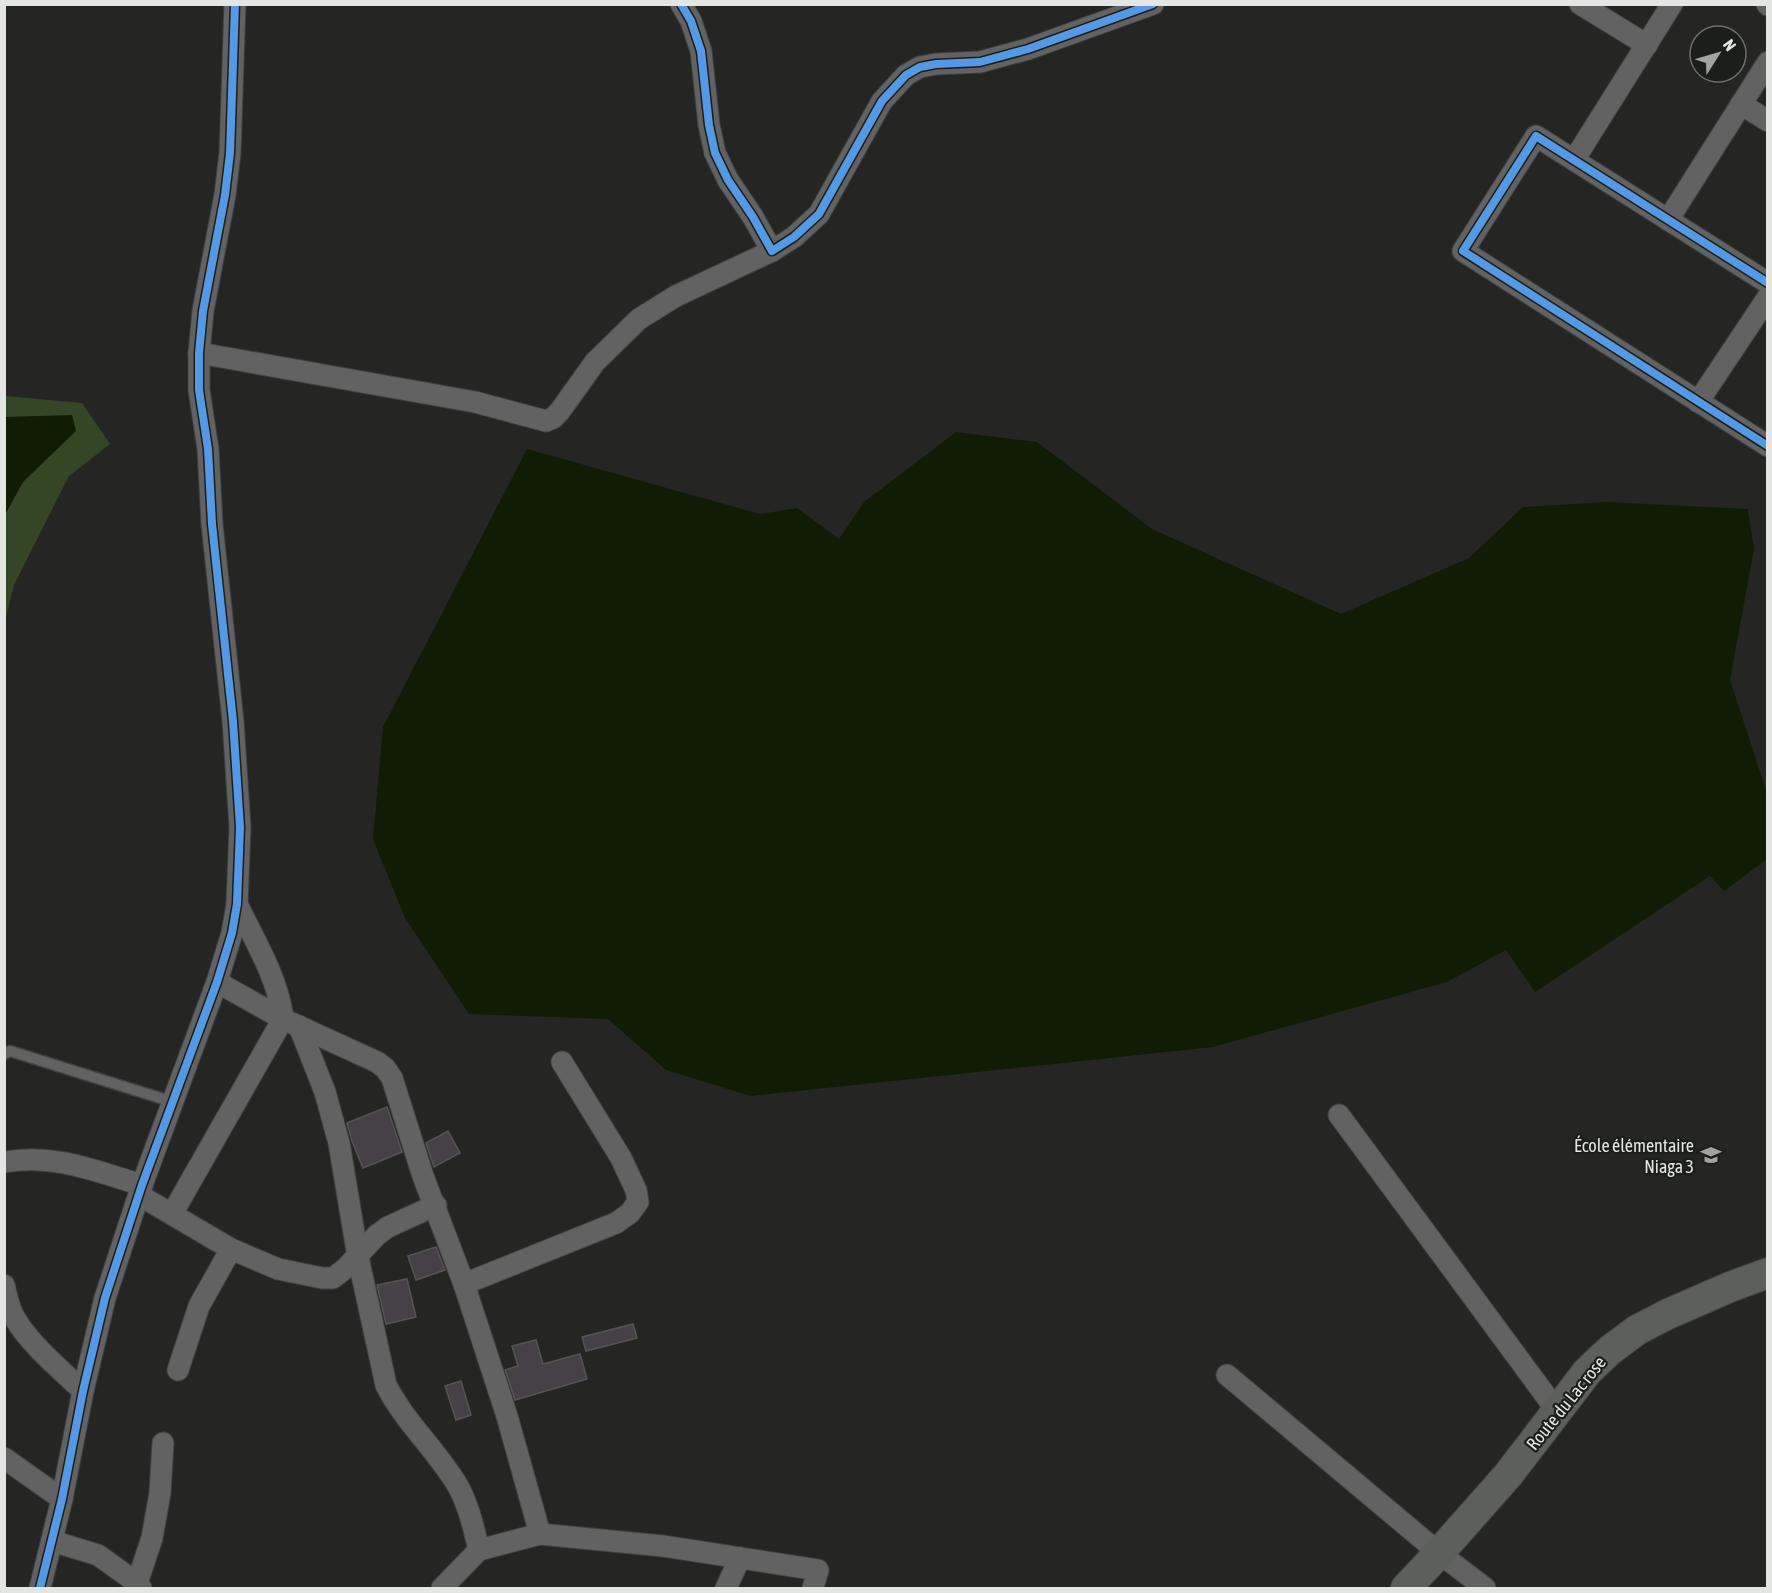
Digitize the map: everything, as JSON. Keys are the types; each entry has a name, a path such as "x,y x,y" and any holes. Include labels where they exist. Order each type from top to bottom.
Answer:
{"main road":[{"name":"Route du Lac rose","path":"1406,1588 1508,1475 1587,1372 1609,1350 1637,1330 1668,1314 1767,1273"}],"street":[{"path":"40,1588 62,1499 83,1391 105,1298 140,1190 217,982 232,933 237,904 240,827 233,721 212,524 208,448 199,390 203,310 225,195 230,153 235,4"},
{"path":"681,4 691,21 701,51 709,125 715,153 728,180 772,251"},
{"path":"200,353 475,402 546,422 560,411 595,362 639,319 676,296 772,251 794,237 819,214 882,101 906,75 920,67 980,62 1028,50 1153,4"},
{"path":"1580,4 1647,45"},
{"path":"1574,160 1672,4"},
{"path":"1668,220 1767,62"},
{"path":"1741,104 1767,121"},
{"path":"1767,283 1536,136 1463,251 1767,446"},
{"path":"1698,402 1767,297"},
{"path":"237,904 274,982 281,1004 325,1092 339,1143 358,1257 386,1385 393,1399 460,1490 468,1508 479,1550"},
{"path":"217,982 291,1022 377,1062 392,1078 411,1140 465,1284 507,1416 540,1534"},
{"path":"172,1214 291,1022"},
{"path":"465,1284 616,1222 630,1213 638,1202 636,1190 621,1158 562,1062"},
{"path":"1339,1115 1557,1411"},
{"path":"4,1162 24,1158 53,1160 82,1167 140,1190 172,1214 231,1249 279,1269 322,1278 333,1278 358,1257 377,1234 435,1205"},
{"path":"178,1370 199,1306 231,1249"},
{"path":"4,1285 15,1319 25,1334 83,1391"},
{"path":"1227,1375 1485,1588"},
{"path":"52,1541 98,1555 139,1586 152,1538 160,1493 163,1443"},
{"path":"4,1458 62,1499"},
{"path":"442,1588 479,1550 540,1534 663,1546 818,1570 813,1588"},
{"path":"726,1588 740,1558"}],"lane":[{"path":"4,1054 10,1051 173,1102"}],"shaded area":[{"path":"5,396 82,403 110,444 69,476 14,585 5,620"},
{"path":"72,415 76,431 23,482 5,515 5,417"},
{"path":"956,432 1037,442 1152,529 1341,614 1469,558 1523,507 1607,502 1748,509 1754,549 1730,680 1767,793 1767,859 1724,891 1710,876 1535,992 1506,950 1447,982 1213,1047 751,1096 666,1070 608,1019 469,1014 405,918 373,839 383,727 527,449 760,514 797,508 839,539 864,502"}],"building":[{"path":"387,1107 402,1152 363,1168 347,1123"},
{"path":"448,1131 460,1153 434,1167 426,1143"},
{"path":"436,1247 445,1270 416,1280 408,1256"},
{"path":"407,1279 416,1317 386,1324 377,1285"},
{"path":"633,1324 637,1338 586,1351 582,1337"},
{"path":"536,1340 543,1364 580,1354 587,1379 515,1400 505,1370 518,1366 512,1346"},
{"path":"461,1381 471,1415 456,1420 445,1386"}],"cycle path":[{"path":"40,1588 62,1499 83,1391 105,1298 142,1185 217,982 232,933 237,904 240,827 233,721 212,524 208,449 199,390 199,353 203,311 225,195 230,153 235,4"},
{"path":"681,4 691,21 701,51 709,125 715,153 728,180 772,251 794,237 819,214 882,101 906,75 920,67 980,62 1028,49 1153,4"},
{"path":"1768,283 1536,136 1463,251 1768,446"}],"place":[{"name":"École élémentaire Niaga 3","path":"1711,1155"}]}
